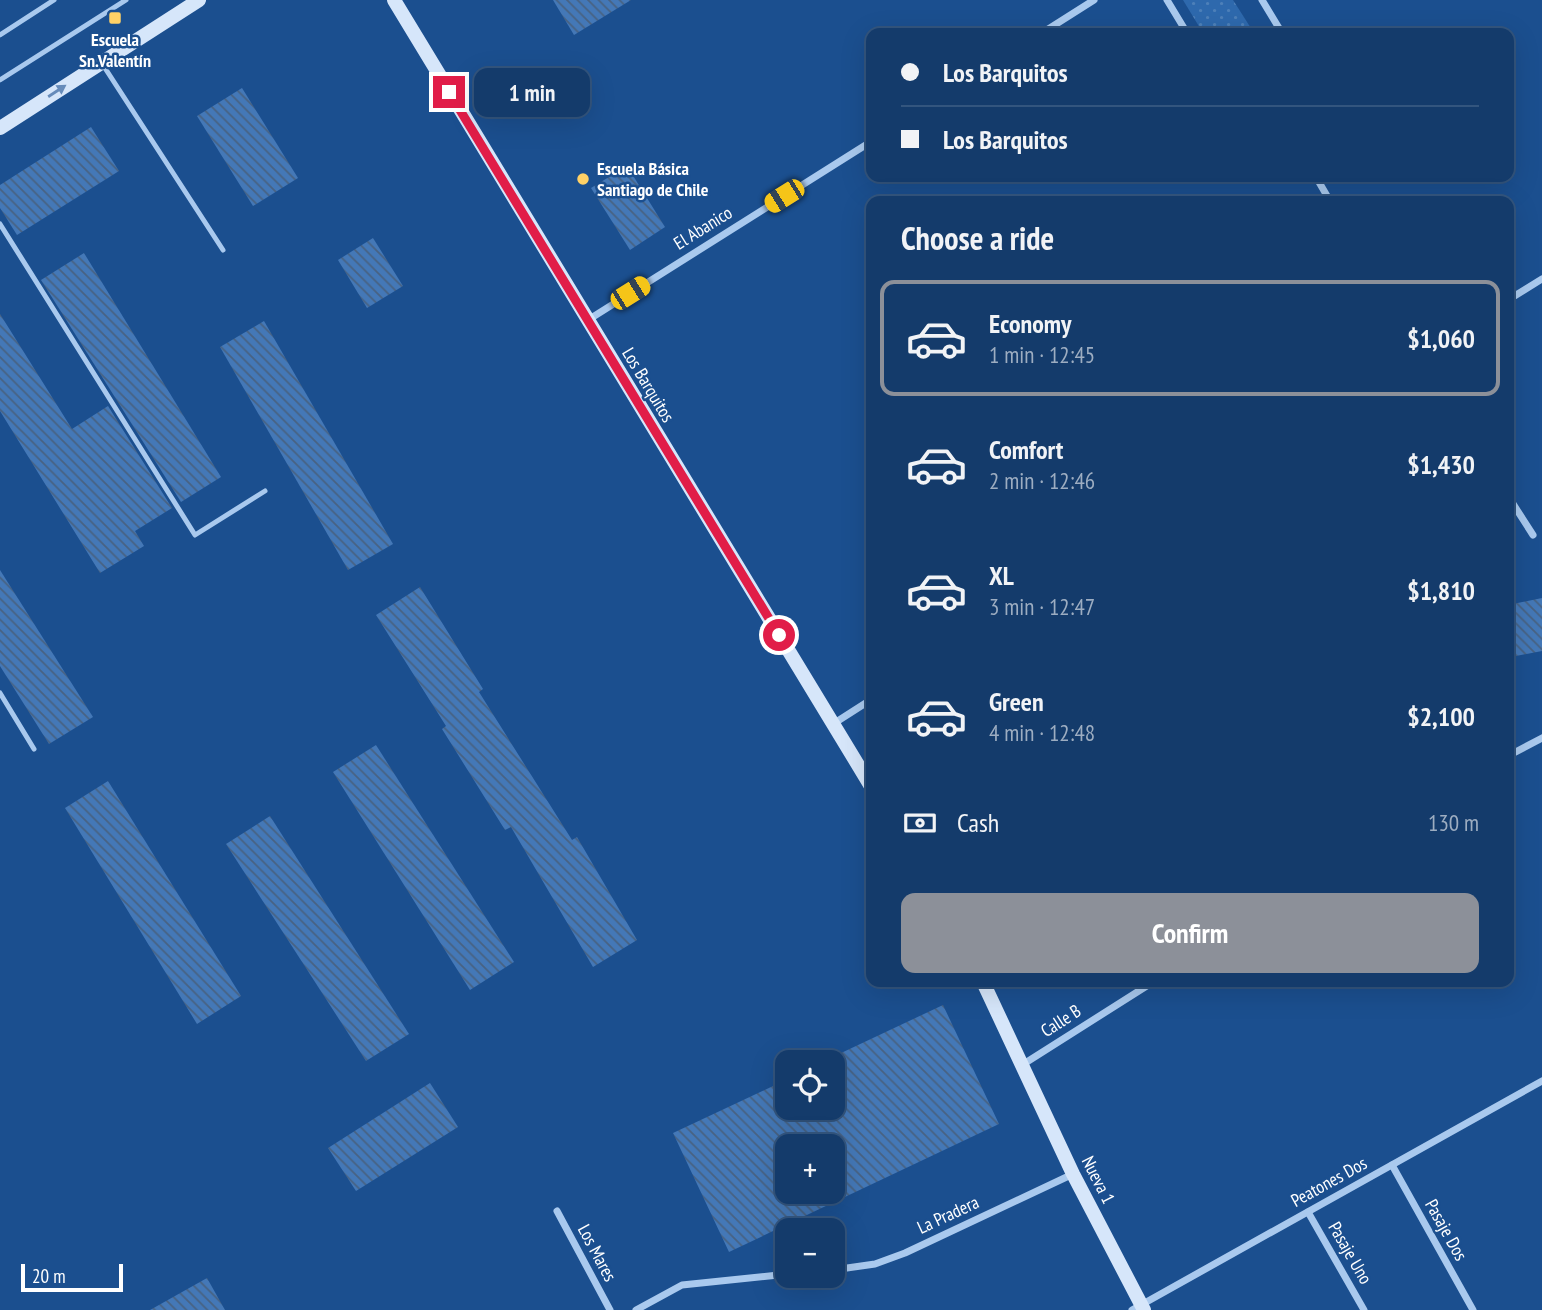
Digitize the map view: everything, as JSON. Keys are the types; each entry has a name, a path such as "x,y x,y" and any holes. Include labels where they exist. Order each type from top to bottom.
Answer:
{"street":[{"path":"0,128 199,0"},
{"name":"Los Barquitos","path":"394,0 586,321 866,778"},
{"path":"1050,28 1094,0"},
{"path":"1167,0 1184,28"},
{"path":"1262,0 1279,28"},
{"name":"El Abanico","path":"586,321 866,145"},
{"path":"1514,296 1542,279"},
{"path":"1514,506 1532,535"},
{"path":"833,724 866,703"},
{"path":"1514,753 1542,738"},
{"path":"985,987 1022,1065"},
{"name":"Calle B","path":"1022,1065 1145,987"},
{"name":"Nueva 1","path":"1022,1065 1139,1308"},
{"name":"Peatones Dos","path":"1139,1308 1542,1081"},
{"name":"Pasaje Dos","path":"1392,1165 1473,1310"},
{"name":"La Pradera","path":"845,1268 875,1264 905,1253 1073,1174"},
{"name":"Los Mares","path":"557,1211 610,1310"},
{"name":"Pasaje Uno","path":"1308,1212 1364,1310"},
{"path":"636,1310 682,1285 775,1275"}],"lane":[{"path":"0,35 54,0"},
{"path":"0,80 126,0"},
{"path":"101,63 223,250"},
{"path":"0,224 195,535 265,492"},
{"path":"0,693 34,749"}],"shaded area":[{"path":"1183,0 1233,0 1251,28 1200,28"}],"building":[{"path":"553,0 631,0 574,35"},
{"path":"242,88 298,178 253,206 197,116"},
{"path":"91,127 119,171 17,235 0,208 0,185"},
{"path":"627,166 665,227 630,250 591,188"},
{"path":"373,238 403,286 367,308 338,260"},
{"path":"84,253 221,477 181,502 41,280"},
{"path":"0,314 72,429 108,406 172,508 135,531 144,546 100,573 0,411"},
{"path":"264,321 393,544 348,570 220,347"},
{"path":"0,570 93,717 49,744 0,666"},
{"path":"420,587 483,689 479,692 572,840 577,837 637,940 593,967 511,827 505,830 442,729 446,726 376,615"},
{"path":"1542,598 1542,651 1516,656 1514,604"},
{"path":"376,745 514,962 470,990 333,772"},
{"path":"108,781 241,996 197,1024 65,808"},
{"path":"270,816 409,1034 366,1061 226,844"},
{"path":"943,1005 999,1124 845,1197 845,1134 775,1134 775,1204 830,1204 801,1218 775,1218 775,1230 729,1252 673,1133 775,1085 775,1120 845,1120 845,1051"},
{"path":"430,1083 458,1127 356,1191 328,1148"},
{"path":"207,1278 225,1310 150,1310"}],"place":[{"name":"Escuela Sn.Valentín","path":"115,18"},
{"name":"Escuela Básica Santiago de Chile","path":"583,179"}],"route":[{"path":"449,92 779,635"}]}
